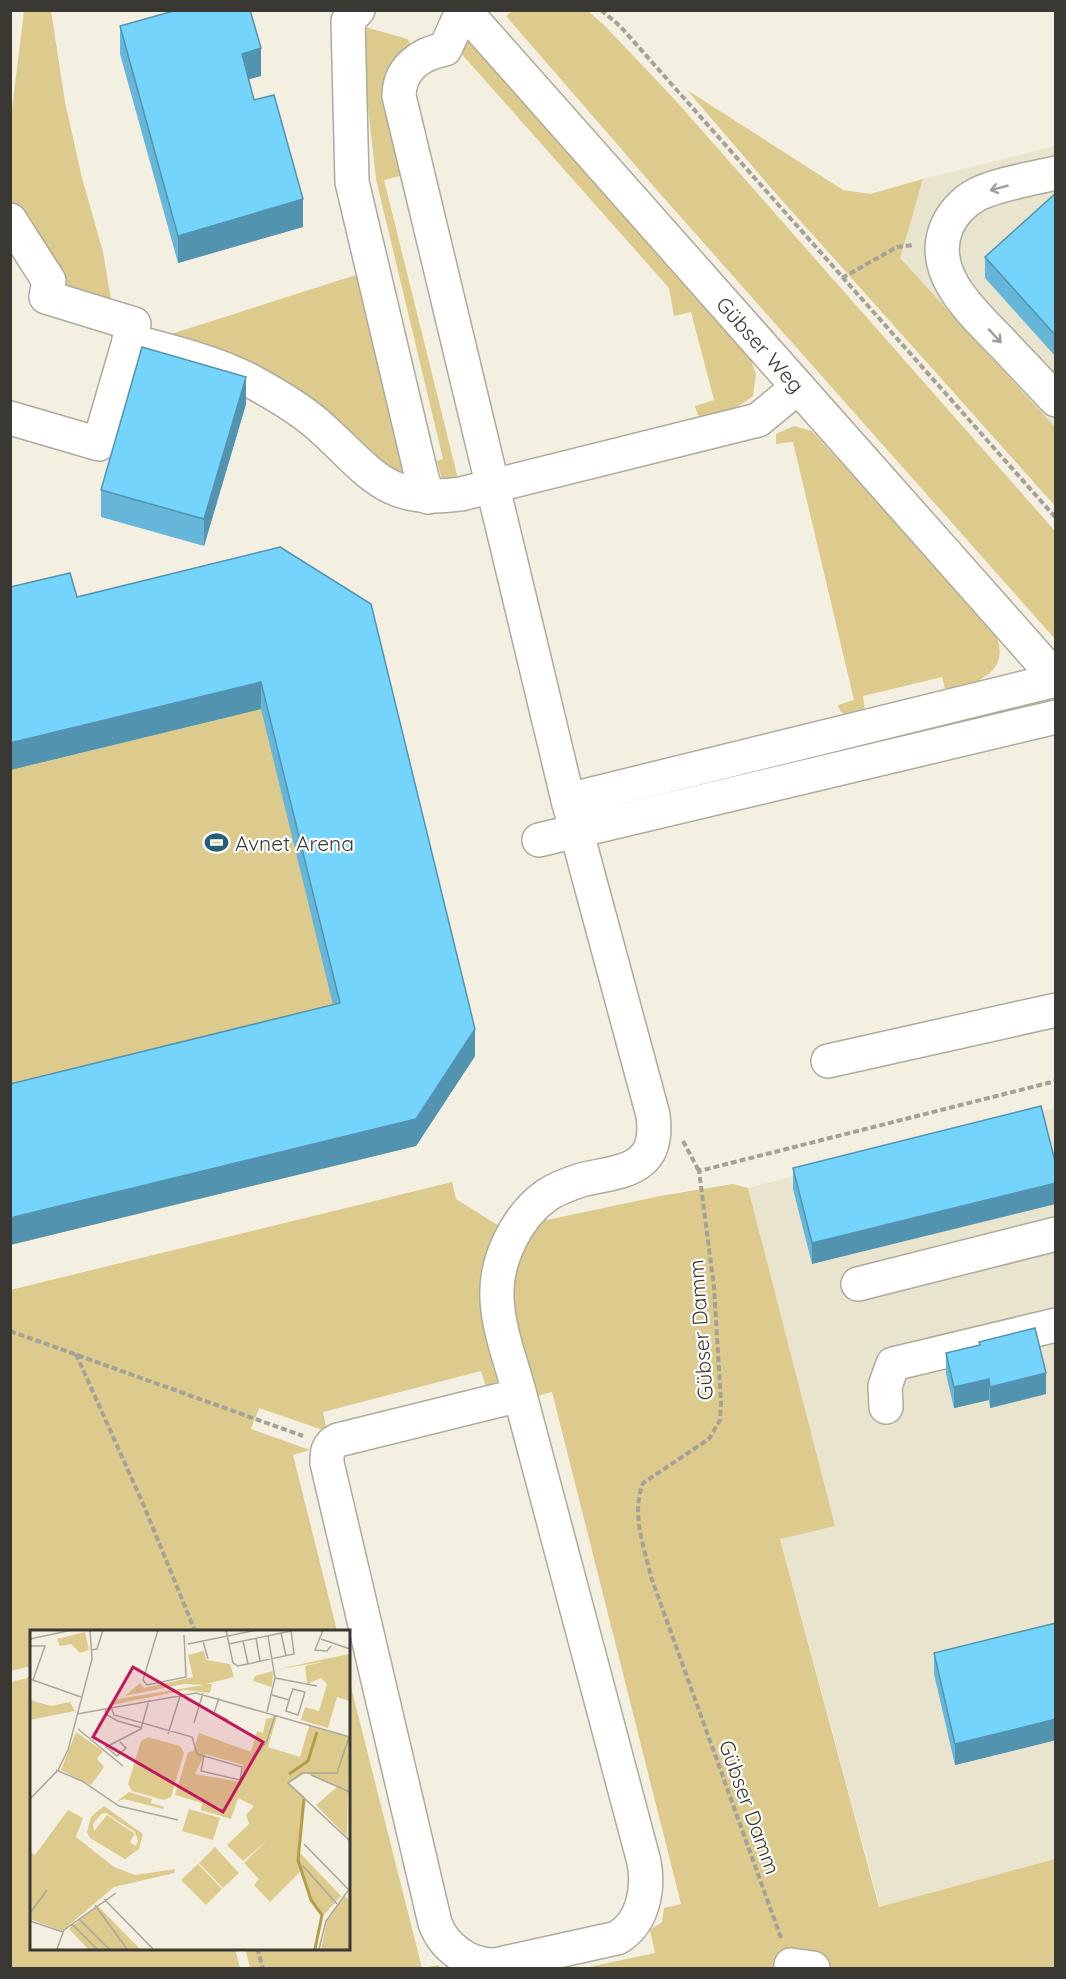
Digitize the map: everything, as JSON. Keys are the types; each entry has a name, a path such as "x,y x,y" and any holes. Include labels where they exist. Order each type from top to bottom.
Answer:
{"street":[{"path":"358,10 348,21 352,182 428,497"},
{"path":"464,10 444,49 424,54 405,73 399,87 399,96 568,800 653,1115 654,1129 651,1148 642,1161 619,1171 584,1179 556,1189 533,1208 515,1232 501,1267 497,1298 499,1318 520,1395 645,1870 644,1899 637,1918 624,1934 614,1939 487,1965 472,1962 460,1954 439,1932 327,1463 327,1454 329,1445 338,1440 520,1395"},
{"name":"Gübser Weg","path":"464,10 1056,679"},
{"path":"1056,172 974,196 951,219 943,242 943,259 949,277 960,297 1056,400"},
{"path":"10,220 48,281 46,297 134,324 99,444 10,418"},
{"path":"129,340 201,361 250,380 314,422 376,478 404,493 428,497 461,494 758,420 798,387"},
{"path":"568,800 1056,679"},
{"path":"539,840 1056,717"},
{"path":"828,1061 1056,1010"},
{"path":"858,1284 1056,1234"},
{"path":"886,1407 885,1386 892,1364 1056,1325"}],"path":[{"path":"601,10 620,26 1056,518"},
{"path":"842,278 897,247 943,242"},
{"name":"Gübser Damm","path":"802,1967 651,1577 637,1517 639,1492 643,1483 709,1438 720,1420 721,1402 714,1287 699,1172 1056,1080"},
{"path":"10,1331 329,1445"},
{"path":"76,1353 144,1506 195,1630"},
{"path":"257,1949 262,1968"}],"shaded area":[{"path":"24,11 51,11 65,102 82,178 103,252 114,318 46,297 11,220 11,117"},
{"path":"512,11 588,11 605,26 676,101 1055,531 1055,639 655,188 506,16"},
{"path":"365,27 408,39 412,50 385,79 383,86 404,175 384,180 458,479 442,480 437,461 443,459 376,179 361,45 351,44"},
{"path":"465,39 471,42 750,357 756,374 753,396 717,416 704,420 698,415 695,406 714,400 691,312 674,316 669,288 459,51"},
{"path":"687,90 843,190 870,194 923,179 900,258 1055,427 1055,506 771,188"},
{"path":"1055,146 1055,427 899,258 923,179"},
{"path":"359,274 407,474 399,473 168,335"},
{"path":"794,426 812,431 993,629 999,643 1000,655 990,673 970,685 946,693 942,677 863,696 865,712 847,716 840,711 838,705 854,700 793,442 776,444 776,434"},
{"name":"Avnet Arena","path":"10,614 371,631 475,1056 416,1146 11,1245"},
{"path":"1055,1108 1055,1859 880,1907 780,1538 834,1526 748,1188"},
{"path":"452,1182 456,1199 504,1229 660,1196 733,1184 748,1188 835,1526 780,1539 879,1907 1055,1859 1055,1968 584,1968 655,1953 650,1930 662,1922 664,1908 681,1904 552,1392 537,1396 499,1378 495,1385 486,1387 481,1371 323,1412 326,1427 323,1430 259,1408 251,1429 310,1450 293,1455 337,1630 30,1630 30,1666 11,1671 10,1290"},
{"path":"30,1677 30,1949 235,1949 240,1968 11,1968 11,1682"},
{"path":"350,1683 422,1968 250,1968 245,1949 350,1949"},
{"path":"439,1965 440,1968 422,1968"}],"building":[{"path":"177,10 250,10 261,48 242,54 254,100 274,95 303,199 178,236 120,26"},
{"path":"1056,193 1056,336 985,257"},
{"path":"142,347 246,377 204,519 101,490"},
{"path":"280,547 371,604 475,1029 416,1119 10,1218 10,1084 340,1003 261,682 10,743 10,587 70,573 77,597"},
{"path":"1041,1106 1056,1165 1056,1183 812,1243 793,1168"},
{"path":"1035,1328 1046,1373 990,1387 989,1379 954,1387 946,1353"},
{"path":"1056,1623 1056,1719 955,1744 934,1653"}],"place":[{"name":"Avnet Arena","path":"217,843"}]}
